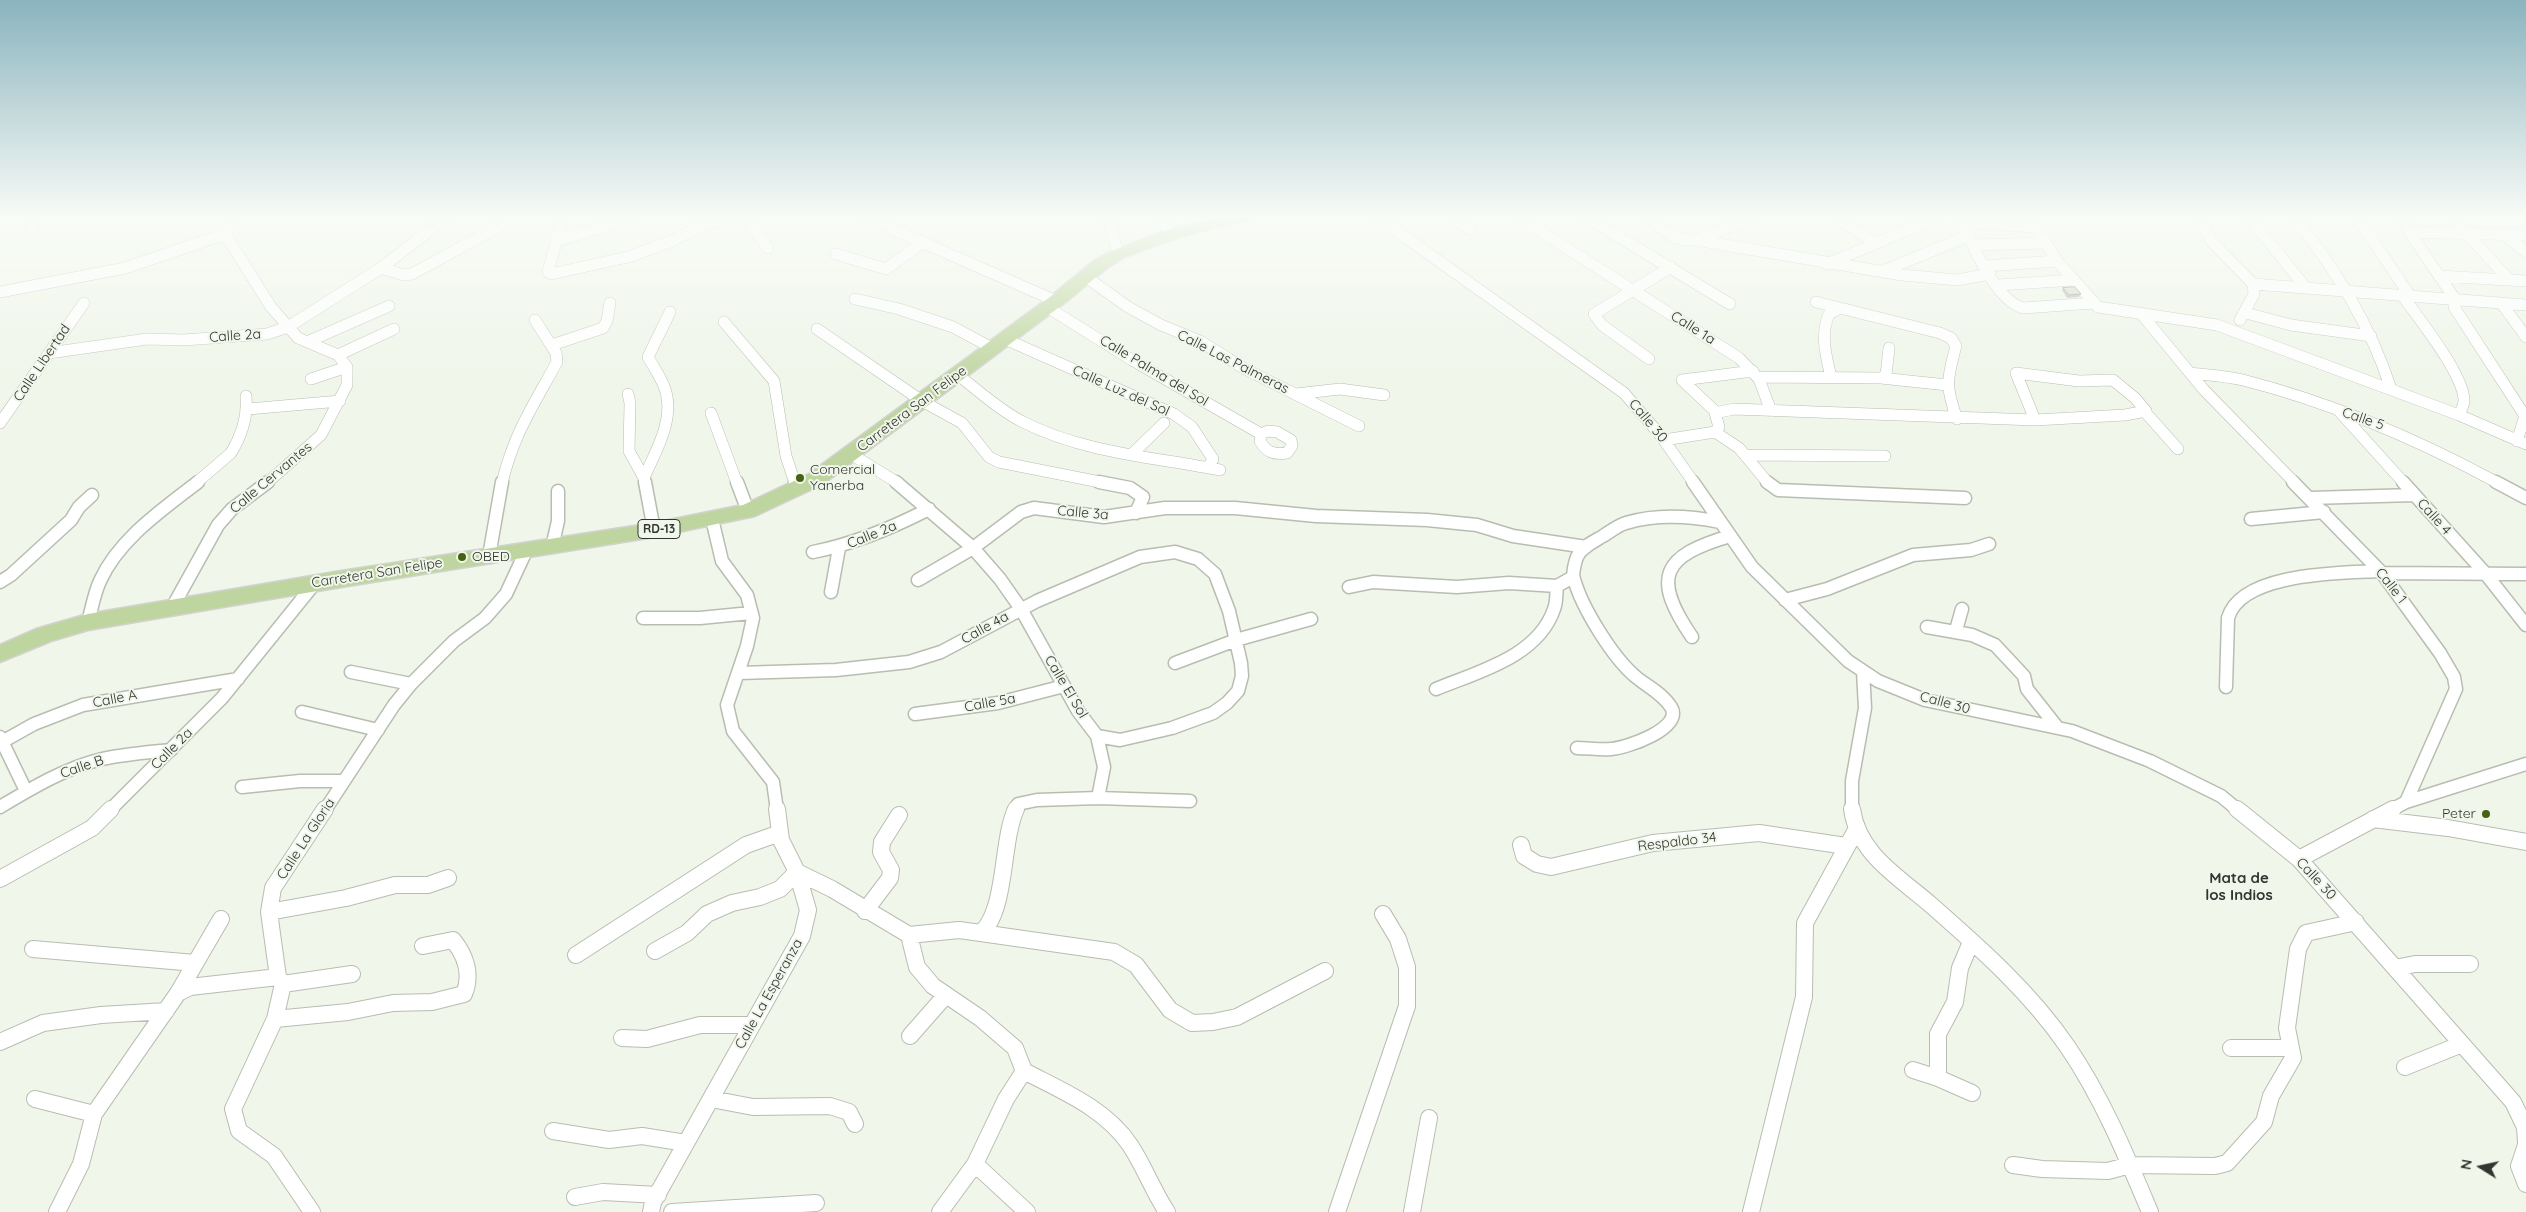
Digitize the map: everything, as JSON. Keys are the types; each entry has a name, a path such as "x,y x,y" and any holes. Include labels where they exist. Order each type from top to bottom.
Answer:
{"main road":[{"name":"Carretera San Felipe","path":"0,654 44,635 88,622 315,583 654,530 748,511 816,479 1091,274"}],"street":[{"path":"0,292 96,274"},
{"path":"250,274 271,307 298,338 338,355 347,367 311,379"},
{"name":"Calle 2a","path":"49,353 147,339 184,340 267,334 288,326 372,274"},
{"name":"Calle Palma del Sol","path":"989,274 1052,304 1132,360 1261,434"},
{"name":"Calle 30","path":"1458,274 1603,377 1639,408 1664,440 1752,567 1848,660 1878,681 1925,700 2072,731 2150,761 2222,796 2299,859 2513,1102 2523,1122 2526,1144 2519,1166 2526,1184"},
{"name":"Calle 1a","path":"1608,274 1728,350 1755,374 1771,411"},
{"path":"1649,359 1595,318 1594,314 1662,274"},
{"path":"1680,274 1730,304"},
{"path":"1897,274 1957,280 1977,274"},
{"path":"1991,274 2010,302 2022,308 2096,305 2143,316 2217,326 2391,389 2459,415 2521,442 2525,416 2454,307 2457,302"},
{"path":"2068,274 2096,305"},
{"path":"2243,274 2253,284 2254,294 2243,316 2371,336"},
{"path":"2294,274 2306,288"},
{"path":"2338,274 2349,291 2383,360 2391,389"},
{"path":"2392,274 2430,334 2458,384 2464,398 2459,415"},
{"path":"2503,274 2509,280"},
{"path":"2439,276 2457,302"},
{"path":"2439,276 2526,281"},
{"name":"Calle Las Palmeras","path":"1086,277 1128,307 1161,325 1200,341 1245,369 1359,426"},
{"path":"1998,284 2074,280"},
{"path":"2253,284 2457,302 2526,305"},
{"path":"855,299 899,310 998,344"},
{"path":"1816,302 1928,330 1951,338 1956,346 1948,372 1947,385 1957,419"},
{"name":"Calle Libertad","path":"0,423 84,303"},
{"path":"552,345 603,328 607,321 610,303"},
{"path":"2502,304 2526,337"},
{"path":"307,342 389,306"},
{"path":"1831,377 1825,343 1826,323 1829,314 1840,308"},
{"path":"644,478 663,434 668,416 666,392 648,354 670,312"},
{"name":"Calle 1","path":"2143,316 2190,373 2381,572 2440,653 2457,686 2406,802"},
{"path":"489,556 497,502 510,450 524,418 557,362 556,353 552,345 536,320"},
{"path":"724,322 774,381 786,456 797,488"},
{"path":"338,355 394,329"},
{"path":"817,329 922,401 962,423 973,434 989,457 999,462 1106,482 1141,493 1143,500 1136,513"},
{"name":"Calle Luz del Sol","path":"998,344 1174,414 1192,427 1213,459 1208,468"},
{"path":"1881,378 1886,375 1889,348"},
{"name":"Calle Cervantes","path":"172,608 218,525 232,509 276,476 321,435 347,384 347,367"},
{"path":"2035,420 2016,375 2017,373 2073,381 2113,380 2135,398 2178,449"},
{"name":"Calle 5","path":"2190,373 2242,380 2379,424 2429,446 2526,498"},
{"path":"958,374 1022,421 1092,447 1220,470"},
{"path":"1715,432 1719,427 1716,412 1682,380 1755,374 1881,378 1947,385"},
{"path":"1296,394 1324,388 1348,388 1384,395"},
{"path":"628,394 629,451 644,478 654,530"},
{"path":"88,622 100,580 113,558 131,538 231,453 238,443 248,409 246,396"},
{"path":"248,409 340,401"},
{"path":"1716,412 1734,409 1957,419 2035,420 2145,412"},
{"name":"Calle 4","path":"2339,411 2485,573 2526,625"},
{"path":"710,413 748,511"},
{"path":"1131,455 1164,423"},
{"path":"1664,440 1715,432 1747,455 1770,486 1778,490 1965,498"},
{"name":"Calle El Sol","path":"851,454 901,485 973,548 1000,579 1020,609 1078,711 1097,736 1104,766 1098,798"},
{"path":"1747,455 1885,456"},
{"path":"552,547 558,521 558,491"},
{"path":"0,582 10,576 71,520 79,507 92,495"},
{"path":"2310,498 2414,495"},
{"name":"Calle 3a","path":"918,580 973,548 1021,512 1034,508 1104,517 1181,508 1270,510 1316,516 1398,518 1477,525 1513,536 1586,547"},
{"name":"Calle 2a","path":"813,552 839,548 905,522 929,509"},
{"path":"2251,519 2324,512"},
{"path":"1577,748 1611,749 1634,744 1655,734 1672,721 1674,715 1671,707 1659,693 1636,677 1610,649 1580,594 1573,577 1577,556 1586,547 1625,523 1673,517 1696,517 1720,522"},
{"name":"Calle La Esperanza","path":"651,1212 686,1143 802,936 808,910 797,872 781,840 773,782 733,731 726,705 739,673 753,618 747,595 722,560 712,519"},
{"path":"1692,637 1672,607 1667,591 1668,570 1677,558 1694,547 1730,536"},
{"path":"1785,600 1826,589 1858,575 1914,555 1942,551 1965,552 1978,550 1989,544"},
{"path":"831,592 839,548"},
{"name":"Calle La Gloria","path":"312,1212 274,1156 239,1131 234,1109 275,1019 281,980 269,912 273,888 378,730 411,684 454,641 485,618 506,594 526,551"},
{"name":"Calle 4a","path":"739,673 900,664 932,655 960,643 1020,609 1158,551 1187,554 1206,564 1216,574 1236,640"},
{"path":"2226,687 2228,618 2236,602 2246,593 2309,575 2381,572 2526,574"},
{"path":"1349,587 1373,582 1411,586 1457,587 1509,583 1557,586 1573,577"},
{"name":"Calle 2a","path":"0,879 92,828 171,750 238,679 315,583"},
{"path":"1436,689 1518,654 1534,641 1548,624 1558,603 1557,586"},
{"path":"1956,630 1962,609"},
{"path":"643,618 700,618 751,613"},
{"path":"1175,664 1236,640 1311,619"},
{"path":"1927,627 1956,630 1994,644 2010,660 2012,668 2024,676 2027,689 2057,727"},
{"path":"1097,736 1120,740 1141,736 1220,709 1234,696 1242,683 1242,670 1236,640"},
{"path":"1863,670 1865,708 1850,783 1850,804 1856,830 1870,851 1971,942 2021,990 2052,1024 2098,1098 2150,1212"},
{"path":"352,672 411,684"},
{"name":"Calle A","path":"1,741 34,724 83,705 238,679"},
{"name":"Calle 5a","path":"915,714 998,704 1064,686"},
{"path":"302,712 332,717 353,726 378,730"},
{"path":"1,741 26,791"},
{"name":"Calle B","path":"0,807 46,780 85,765 116,756 171,750"},
{"path":"2299,859 2406,802 2526,764"},
{"path":"242,787 300,781 344,781"},
{"path":"981,933 989,926 997,900 1013,815 1018,804 1029,800 1079,801 1098,798 1190,801"},
{"path":"865,911 890,878 890,870 881,852 882,842 899,815"},
{"path":"2373,820 2448,828 2526,842"},
{"path":"1751,1212 1804,997 1806,974 1802,937 1805,923 1856,830"},
{"path":"576,955 746,845 780,833"},
{"name":"Respaldo 34","path":"1522,845 1524,856 1536,864 1551,867 1653,843 1759,833 1846,846"},
{"path":"655,951 687,933 708,914 732,903 760,898 780,889 797,872 832,889 865,911 909,935 959,930 1114,952 1136,965 1170,1010 1192,1023 1213,1022 1237,1017 1325,970"},
{"path":"269,912 395,885 428,885 448,878"},
{"path":"1336,1212 1407,1006 1407,967 1398,939 1383,914"},
{"path":"57,1212 81,1164 94,1114 178,993 221,919"},
{"path":"2013,1164 2042,1170 2108,1171 2130,1165 2215,1166 2227,1163 2264,1122 2271,1096 2293,1058 2287,1028 2289,1008 2298,949 2306,933 2356,922"},
{"path":"909,935 917,966 933,986 980,1018 1015,1048 1024,1071 1080,1101 1105,1118 1129,1143 1167,1212"},
{"path":"275,1019 348,1012 393,1003 432,1002 464,994 468,987 467,966 462,950 453,940 423,946"},
{"path":"1938,1078 1938,1034 1955,1002 1960,968 1971,942"},
{"path":"33,949 196,963"},
{"path":"2395,968 2415,964 2470,964"},
{"path":"178,993 190,987 352,974"},
{"path":"910,1036 946,995"},
{"path":"0,1042 43,1024 101,1015 166,1011"},
{"path":"622,1038 647,1039 700,1025 752,1025"},
{"path":"2405,1067 2462,1044"},
{"path":"2231,1048 2291,1048"},
{"path":"1913,1070 1938,1078 1972,1093"},
{"path":"940,1212 975,1164 1006,1099 1024,1071"},
{"path":"35,1099 94,1114"},
{"path":"711,1100 753,1107 796,1108 830,1106 849,1112 855,1124"},
{"path":"1412,1212 1430,1118"},
{"path":"553,1132 609,1140 642,1136 686,1143"},
{"path":"975,1164 1027,1212"},
{"path":"576,1197 603,1192 658,1195"},
{"path":"672,1212 816,1204"}],"building":[{"path":"2075,287 2081,294 2069,295 2063,288"}],"place":[{"name":"Comercial Yanerba","path":"800,478"},
{"name":"OBED","path":"462,557"},
{"name":"Peter","path":"2486,814"}],"district":[{"name":"Mata de los Indios","path":"2239,886"}]}
